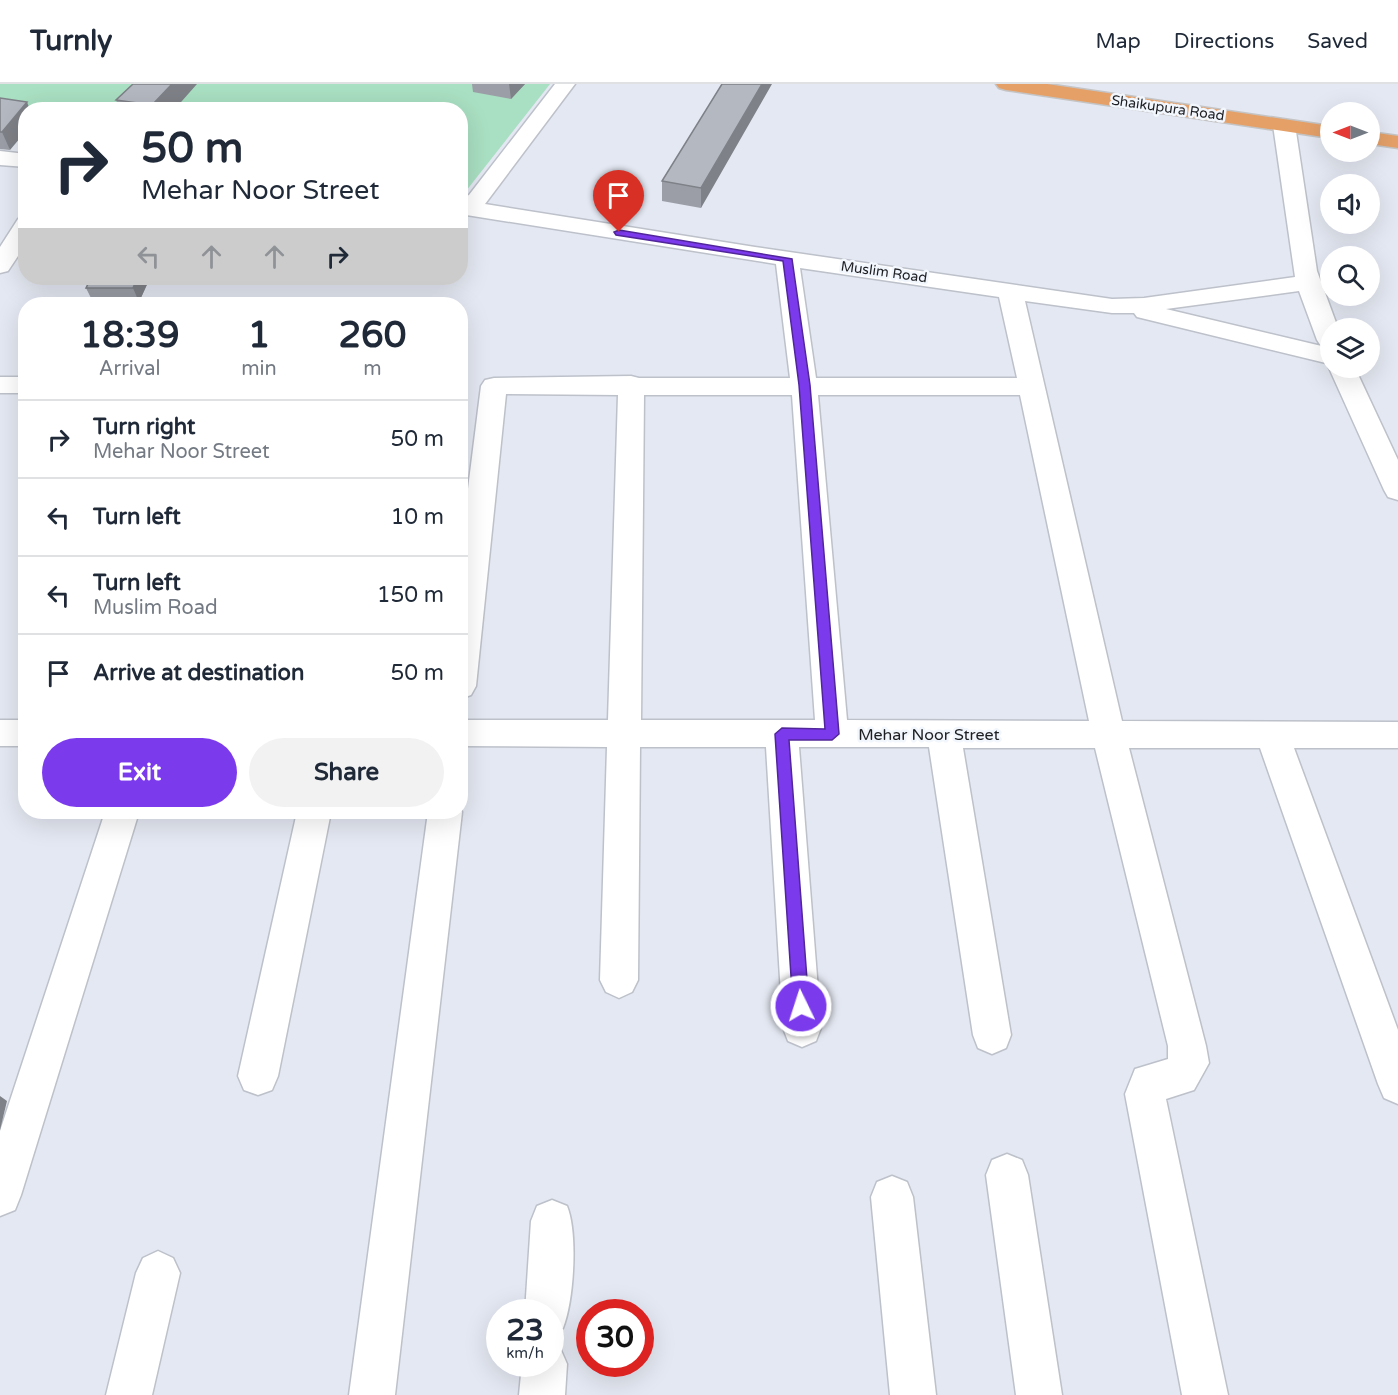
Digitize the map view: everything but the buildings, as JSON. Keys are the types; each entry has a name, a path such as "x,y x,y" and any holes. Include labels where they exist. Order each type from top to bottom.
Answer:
{"main road":[{"name":"Shaikupura Road","path":"1006,84 1320,130"},
{"name":"Shaikupura Road","path":"1068,84 1320,122"},
{"path":"1380,130 1398,133"},
{"path":"1380,139 1398,142"}],"street":[{"name":"Muslim Road","path":"468,204 477,200 482,194 565,84"},
{"path":"1284,125 1308,282 1322,318"},
{"path":"0,158 18,160"},
{"name":"Muslim Road","path":"468,208 787,259 1127,307 1308,282"},
{"path":"0,266 18,237"},
{"path":"787,259 804,385 832,734"},
{"path":"1010,290 1108,736 1187,1046 1189,1063 1180,1076 1149,1083 1144,1094 1205,1395"},
{"path":"1127,307 1320,354"},
{"path":"1347,378 1398,490"},
{"path":"468,615 494,386 630,384 1032,387"},
{"path":"619,980 630,384"},
{"path":"0,385 18,385"},
{"path":"1368,424 1398,424"},
{"path":"0,733 18,733"},
{"name":"Mehar Noor Street","path":"468,733 1398,735"},
{"path":"782,734 802,1028"},
{"path":"944,735 992,1035"},
{"path":"1273,736 1398,1084"},
{"path":"0,1195 120,819"},
{"path":"258,1076 313,819"},
{"path":"372,1395 444,819"},
{"path":"1007,1175 1040,1395"},
{"path":"892,1197 913,1395"},
{"path":"548,1299 552,1221"},
{"path":"129,1395 158,1273"},
{"path":"543,1395 544,1377"}],"green space":[{"path":"0,84 550,84 468,188 468,102 18,102 18,140 0,138"}],"route":[{"path":"619,232 787,259 804,385 832,734 782,734 801,1006"}]}
